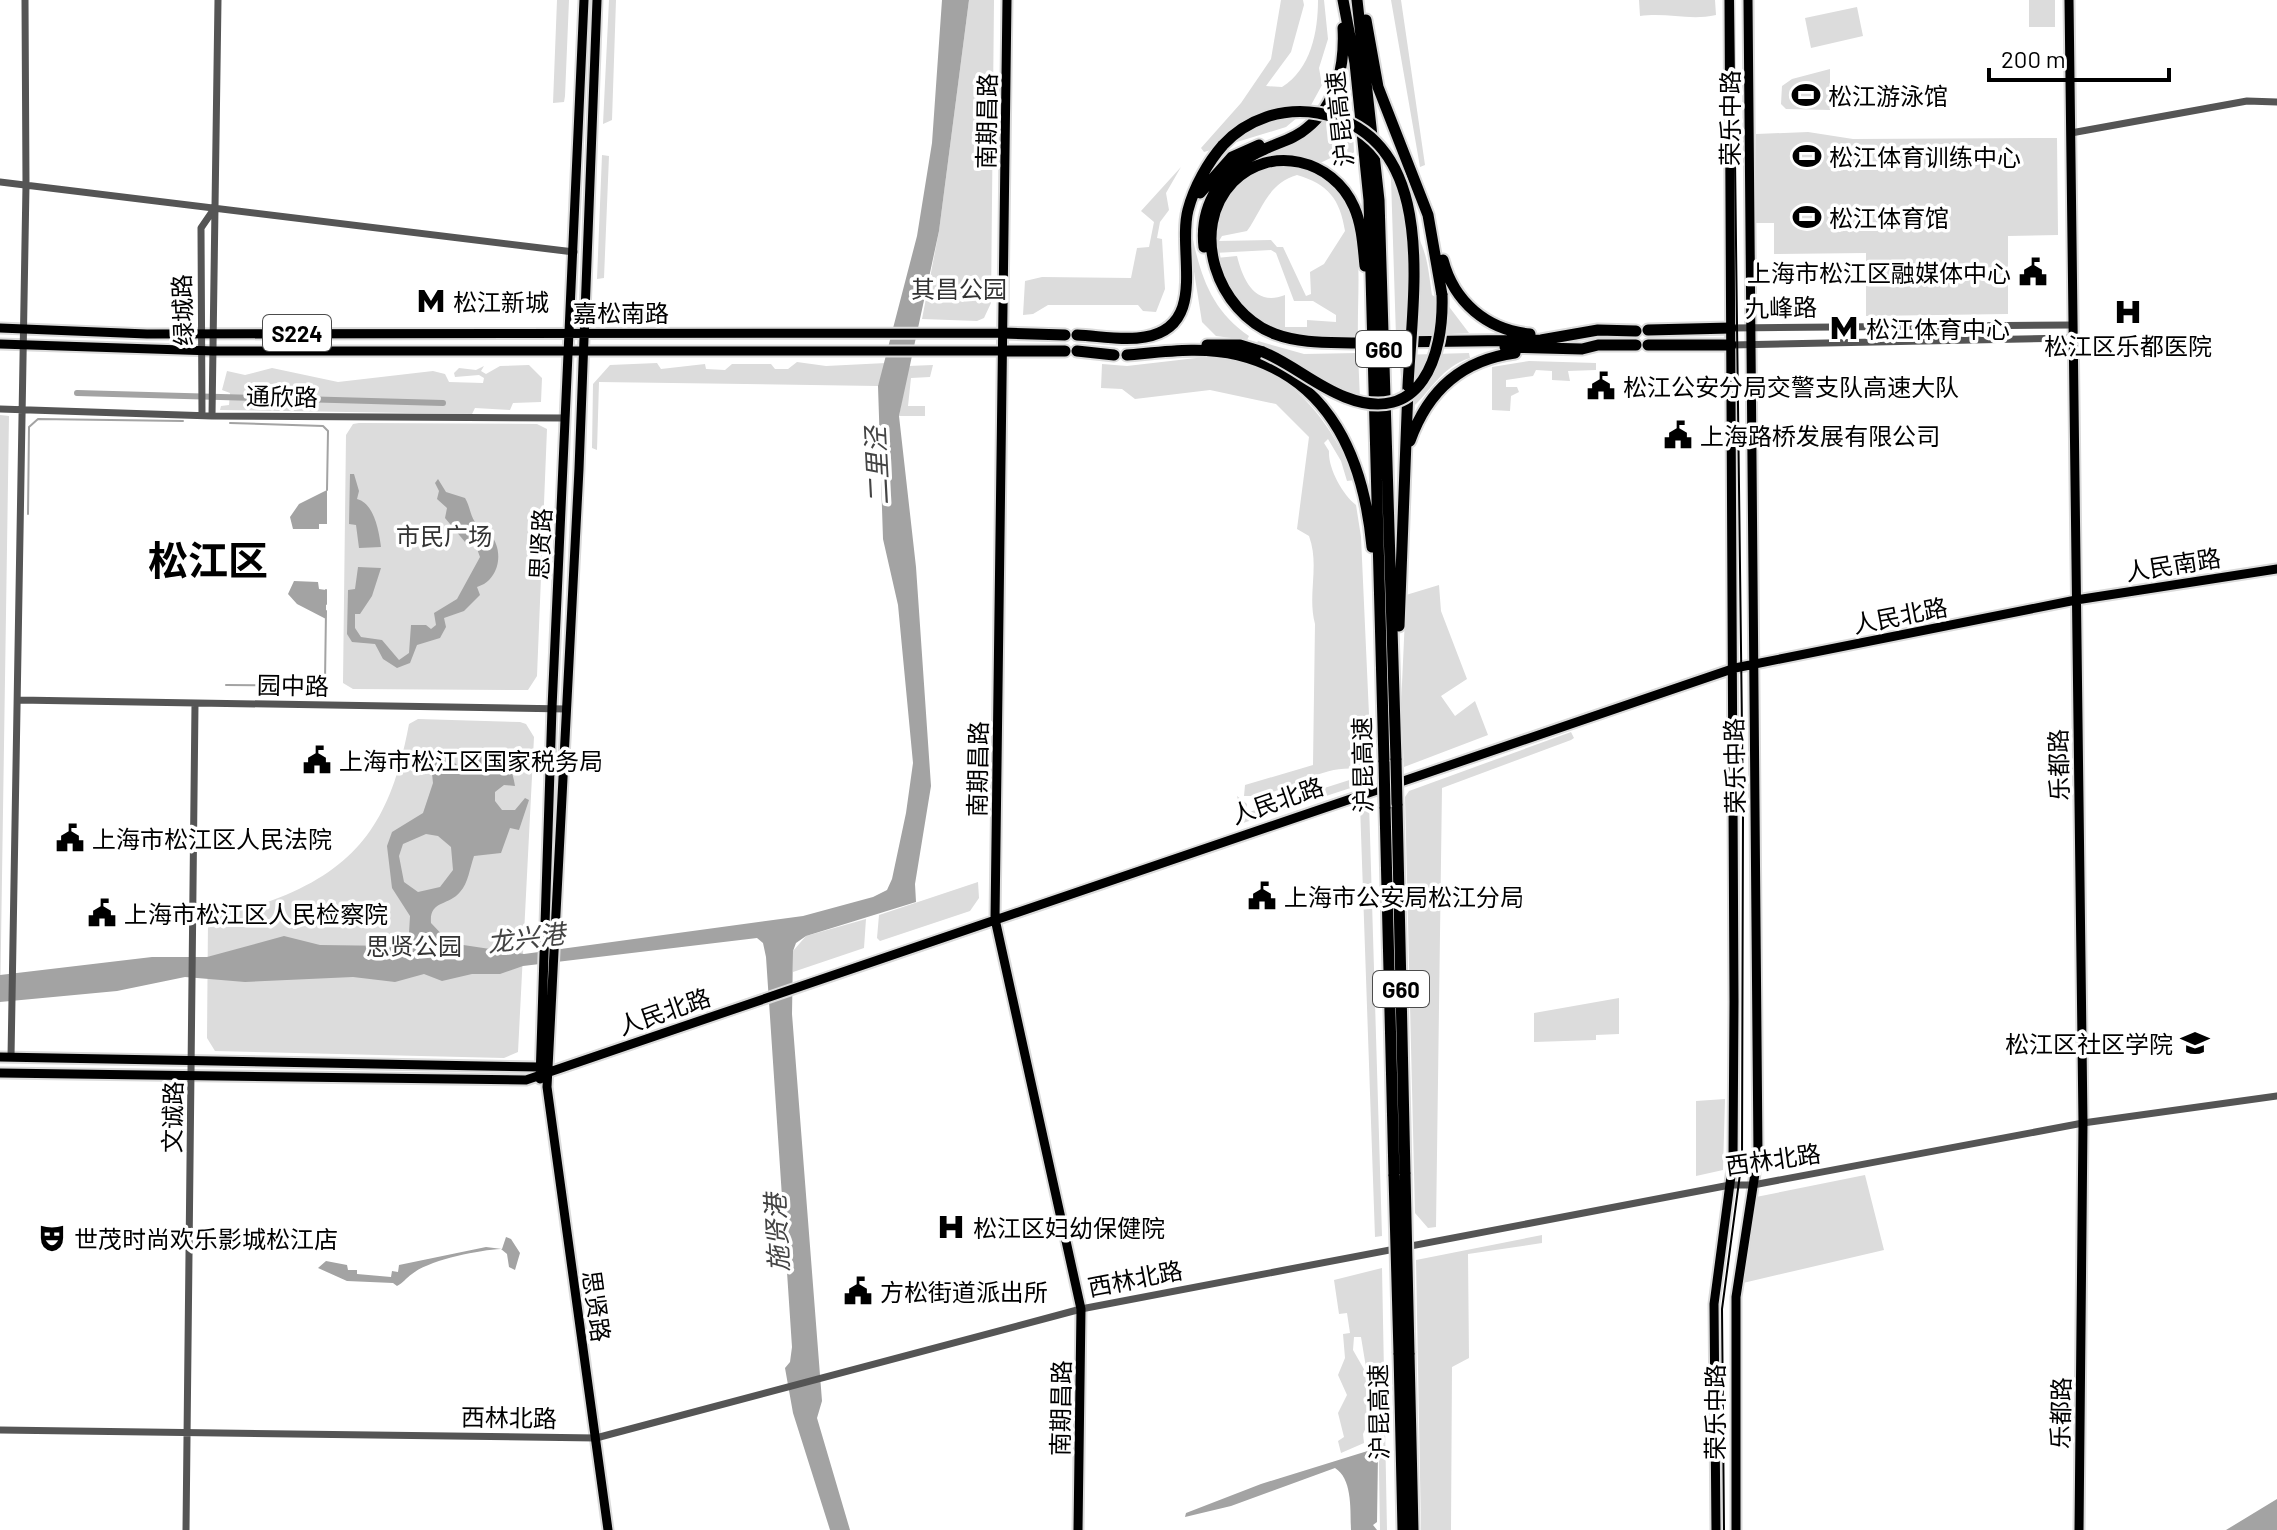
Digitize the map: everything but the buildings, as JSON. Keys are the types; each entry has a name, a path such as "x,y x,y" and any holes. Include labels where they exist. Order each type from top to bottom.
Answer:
{"highway":[{"path":"1341,0 1343,40 1337,84 1318,118 1290,138 1237,164 1209,201 1204,228 1208,267 1225,302 1257,332 1298,347 1359,346 1312,342 1272,333 1249,318 1230,299 1215,265 1212,229 1218,205 1243,174 1267,163 1305,162 1330,174 1348,194 1361,235 1376,424"},
{"name":"沪昆高速","path":"1341,0 1355,63 1369,200 1390,761 1404,1353 1403,1530"},
{"path":"1359,0 1378,87 1395,138 1419,188 1452,284 1474,311 1505,329 1556,338"},
{"name":"沪昆高速","path":"1359,0 1379,200 1388,699"},
{"path":"1003,333 1144,337 1166,328 1176,319 1187,295 1187,223 1202,177 1223,145 1244,127 1262,118 1301,111 1349,123 1383,150 1401,180 1412,225 1404,467 1388,699"},
{"path":"1187,223 1201,192 1232,157 1248,148 1290,138"},
{"path":"1388,699 1367,502 1353,454 1336,425 1314,399 1287,376 1238,355 1184,351 1127,355 1222,344 1263,352 1348,399 1371,404 1390,402 1421,382 1436,358 1441,336 1442,295 1435,241"},
{"path":"1731,328 1598,330 1556,338 1392,345 1527,350 1731,345"},
{"path":"1404,467 1415,427 1425,406 1440,387 1473,363 1527,350"},
{"path":"1003,351 1071,351 1114,355"},
{"name":"沪昆高速","path":"1404,1353 1413,1530"}],"main road":[{"name":"思贤路","path":"538,1071 584,0"},
{"name":"思贤路","path":"597,0 556,965 547,1087 608,1530"},
{"name":"南期昌路","path":"1007,0 995,919 1081,1309 1078,1530"},
{"name":"荣乐中路","path":"1716,1530 1714,1304 1733,1161 1735,668 1729,0"},
{"name":"荣乐中路","path":"1736,1530 1736,1297 1758,1154 1748,0"},
{"name":"乐都路","path":"2069,0 2083,1123 2079,1530"},
{"name":"嘉松南路","path":"0,328 200,334 1003,333"},
{"name":"嘉松南路","path":"0,344 208,351 1003,351"},
{"name":"人民南路","path":"2076,600 2277,569"},
{"name":"人民北路","path":"0,1073 526,1080 538,1071 550,1070 768,997 1735,668 2076,600"},
{"path":"5,1057 538,1071 547,1087"}],"street":[{"path":"5,1057 13,1012 15,968 26,185 25,0"},
{"name":"绿城路","path":"202,412 208,351 215,333 218,0"},
{"path":"2071,133 2247,101 2277,102"},
{"path":"0,182 574,252"},
{"name":"绿城路","path":"212,412 208,351 200,334 201,228 215,207"},
{"name":"九峰路","path":"1731,328 2072,325"},
{"name":"九峰路","path":"1731,345 2072,338"},
{"name":"通欣路","path":"0,409 23,412 565,418"},
{"name":"园中路","path":"18,700 567,709"},
{"name":"文诚路","path":"186,1530 195,704"},
{"name":"西林北路","path":"0,1430 596,1438 1081,1309 1730,1185 1753,1185 2083,1123 2277,1096"}],"green space":[{"path":"557,0 569,0 565,96 564,102 553,103"},
{"path":"609,0 616,0 612,120 603,124"},
{"name":"其昌公园","path":"969,0 994,0 991,303 984,318 977,321 922,319 939,231"},
{"path":"1281,0 1303,0 1304,5 1291,52 1266,86 1282,87 1300,70 1311,49 1318,0 1324,0 1328,39 1319,68 1322,85 1310,107 1286,127 1204,152 1201,148 1241,103 1271,59"},
{"path":"1391,0 1401,0 1425,165 1420,167"},
{"path":"1639,0 1715,0 1716,15 1640,16"},
{"path":"2029,0 2055,0 2055,27 2029,27"},
{"path":"1857,7 1863,36 1811,48 1805,18"},
{"name":"松江游泳馆","path":"1830,69 1830,110 1786,109 1781,104 1782,86 1792,79"},
{"path":"1320,120 1353,132 1354,152 1349,158 1339,154 1318,164 1297,157 1239,165 1302,139"},
{"name":"松江体育中心","path":"1808,132 1853,139 2057,138 2058,235 2008,236 2008,314 1866,316 1866,253 1774,254 1774,223 1756,223 1756,134"},
{"path":"602,155 609,156 604,278 597,279"},
{"path":"1282,164 1312,172 1333,186 1347,205 1358,256 1358,339 1308,337 1287,334 1270,327 1240,303 1228,283 1216,258 1237,256 1247,282 1258,294 1275,298 1285,295 1285,327 1307,327 1307,320 1336,322 1336,315 1313,301 1294,301 1276,253 1271,250 1214,253 1216,217 1224,198 1245,178","holes":["1297,175 1331,194 1340,210 1345,231 1324,264 1310,272 1311,294 1306,296 1283,247 1277,247 1271,240 1219,241 1222,236 1247,231 1279,184"]},
{"path":"1181,167 1166,193 1169,210 1160,222 1157,238 1162,239 1165,289 1156,312 1143,311 1138,305 1048,305 1033,314 1023,315 1025,281 1042,277 1131,278 1137,248 1149,247 1154,222 1141,211"},
{"path":"1391,178 1399,196 1404,222 1412,228 1422,245 1432,295 1447,304 1469,333 1396,337"},
{"path":"1189,240 1193,240 1211,294 1227,317 1249,336 1247,340 1216,336 1202,322"},
{"path":"1258,341 1304,354 1358,353 1360,400 1256,345"},
{"path":"1469,353 1470,358 1444,373 1411,409 1411,377 1401,377 1399,355"},
{"path":"1205,357 1232,359 1257,366 1299,393 1316,412 1332,434 1355,480 1347,481 1341,461 1328,439 1324,443 1329,451 1333,473 1356,505 1361,537 1372,781 1243,823 1237,796 1247,804 1246,813 1359,777 1358,769 1328,771 1273,792 1244,796 1245,785 1313,765 1313,558 1309,536 1297,529 1309,437 1276,404 1210,390 1135,399 1122,389 1101,388 1102,364 1127,366"},
{"path":"1529,361 1596,363 1596,370 1568,371 1570,381 1552,380 1552,371 1536,370 1533,376 1506,380 1506,387 1517,387 1519,392 1511,396 1510,411 1492,410 1492,367"},
{"path":"797,362 826,366 886,363 878,386 599,382 597,450 592,448 593,384 610,365 657,363 661,369 705,364 706,369 725,370 732,364 771,364 775,369 788,369"},
{"path":"529,365 542,378 541,402 513,403 510,410 475,408 472,414 220,410 221,406 229,405 230,393 222,390 227,371 245,375 272,368 338,382 433,371 445,374 449,382 483,383 484,378 479,375 455,377 454,373 459,368 476,370 484,366 481,371 486,374 500,366"},
{"path":"933,365 930,377 911,378 908,406 925,406 925,416 899,416 908,366"},
{"path":"0,415 9,416 0,1009"},
{"name":"市民广场","path":"353,424 537,424 547,429 537,676 528,690 353,689 343,683 346,435"},
{"path":"1439,585 1441,611 1467,679 1441,696 1455,716 1475,701 1488,735 1404,767 1401,706 1406,595"},
{"name":"思贤公园","path":"418,719 520,722 526,724 534,737 518,1052 504,1058 215,1051 207,1038 208,920 227,910 265,903 297,890 325,875 347,857 366,837 380,814 402,758 409,724"},
{"path":"1571,732 1574,738 1571,740 1442,788 1436,1227 1428,1228 1415,1213 1405,797 1409,791"},
{"path":"1369,802 1382,1236 1375,1237 1360,805"},
{"path":"978,882 979,898 970,911 880,941 877,938 879,915"},
{"path":"866,919 864,948 793,972 793,951 806,936"},
{"path":"1619,998 1619,1034 1596,1035 1596,1040 1534,1042 1534,1013"},
{"path":"1725,1099 1723,1170 1696,1176 1696,1101"},
{"path":"1865,1175 1884,1250 1743,1283 1756,1197"},
{"path":"1542,1235 1542,1243 1468,1254 1469,1358 1452,1367 1451,1530 1421,1530 1416,1260"},
{"path":"1382,1268 1387,1530 1380,1530 1378,1412 1373,1410 1361,1337 1354,1337 1353,1350 1365,1371 1370,1419 1363,1434 1364,1443 1341,1453 1338,1441 1344,1437 1338,1413 1347,1395 1338,1375 1345,1358 1343,1334 1350,1333 1347,1313 1339,1314 1334,1280"}],"shaded area":[{"path":"942,0 969,0 939,231 899,416 916,567 931,786 915,884 916,902 806,936 796,943 793,951 792,1014 822,1401 817,1418 850,1530 830,1530 793,1413 785,1368 790,1362 792,1347 766,957 763,943 757,938 523,966 500,974 472,974 442,981 424,974 395,982 353,977 245,982 185,977 117,991 0,1002 0,975 152,957 207,957 284,936 320,945 396,946 404,942 409,933 410,916 392,888 387,846 392,832 423,813 433,783 430,755 439,748 458,766 473,762 482,749 502,755 512,772 515,786 504,785 495,792 495,801 502,810 515,810 525,798 529,800 519,830 510,828 501,853 474,856 463,889 433,910 431,923 450,943 524,954 803,916 873,897 887,890 906,813 913,763 898,605 883,539 878,386 917,236 932,143","holes":["426,834 438,836 451,847 453,870 440,887 418,892 404,882 399,856 403,844"]},
{"path":"350,474 354,474 359,491 357,499 368,506 375,518 381,547 359,548 356,525 349,524"},
{"path":"438,479 446,492 465,498 475,522 495,541 497,565 490,579 477,587 480,595 464,611 444,618 446,627 440,638 417,645 410,663 397,668 383,659 375,644 352,642 347,634 348,590 355,589 358,567 381,568 372,596 360,614 355,614 355,628 361,637 382,640 399,660 409,653 411,625 426,625 431,629 436,625 434,613 457,599 480,557 476,546 465,542 445,518 447,508 437,499 439,491 435,483"},
{"path":"327,490 327,524 319,524 319,529 293,529 290,517 299,504"},
{"path":"294,581 318,582 319,589 326,590 326,619 297,604 288,594"},
{"path":"506,1237 511,1239 520,1253 515,1270 509,1267 507,1254 501,1249 430,1264 397,1286 393,1283 347,1281 318,1268 326,1261 347,1265 348,1270 357,1270 357,1274 391,1277 392,1271 398,1272 399,1265 486,1247 502,1249"},
{"path":"1374,1449 1378,1454 1377,1522 1373,1525 1377,1530 1351,1530 1348,1487 1335,1468 1231,1506 1185,1517 1186,1513 1261,1484"},
{"path":"2277,1499 2277,1530 2226,1530"}],"waterway":[{"path":"77,393 443,403"},
{"path":"28,514 29,427 38,419 183,421"},
{"path":"230,423 323,426 328,431 327,490"},
{"path":"326,590 326,604"},
{"path":"226,685 320,686 325,681 326,611"}],"tunnel":[{"path":"1359,349 1392,348"}],"tram line":[{"path":"1724,1530 1722,1309 1742,1159 1743,810 1733,0"}],"place":[{"name":"松江游泳馆","path":"1806,95"},
{"name":"松江体育训练中心","path":"1807,156"},
{"name":"松江体育馆","path":"1807,217"},
{"name":"上海市松江区融媒体中心","path":"2033,272"},
{"name":"松江新城","path":"431,301"},
{"name":"松江区乐都医院","path":"2128,312"},
{"name":"松江体育中心","path":"1844,328"},
{"name":"松江公安分局交警支队高速大队","path":"1601,386"},
{"name":"上海路桥发展有限公司","path":"1678,435"},
{"name":"上海市松江区国家税务局","path":"317,760"},
{"name":"上海市松江区人民法院","path":"70,838"},
{"name":"上海市公安局松江分局","path":"1262,896"},
{"name":"上海市松江区人民检察院","path":"102,913"},
{"name":"松江区社区学院","path":"2195,1043"},
{"name":"松江区妇幼保健院","path":"951,1227"},
{"name":"世茂时尚欢乐影城松江店","path":"52,1238"},
{"name":"方松街道派出所","path":"858,1291"}],"district":[{"name":"松江区","path":"208,559"}],"water label":[{"name":"二里泾","path":"876,466"},
{"name":"龙兴港","path":"526,937"},
{"name":"施贤港","path":"776,1233"}]}
